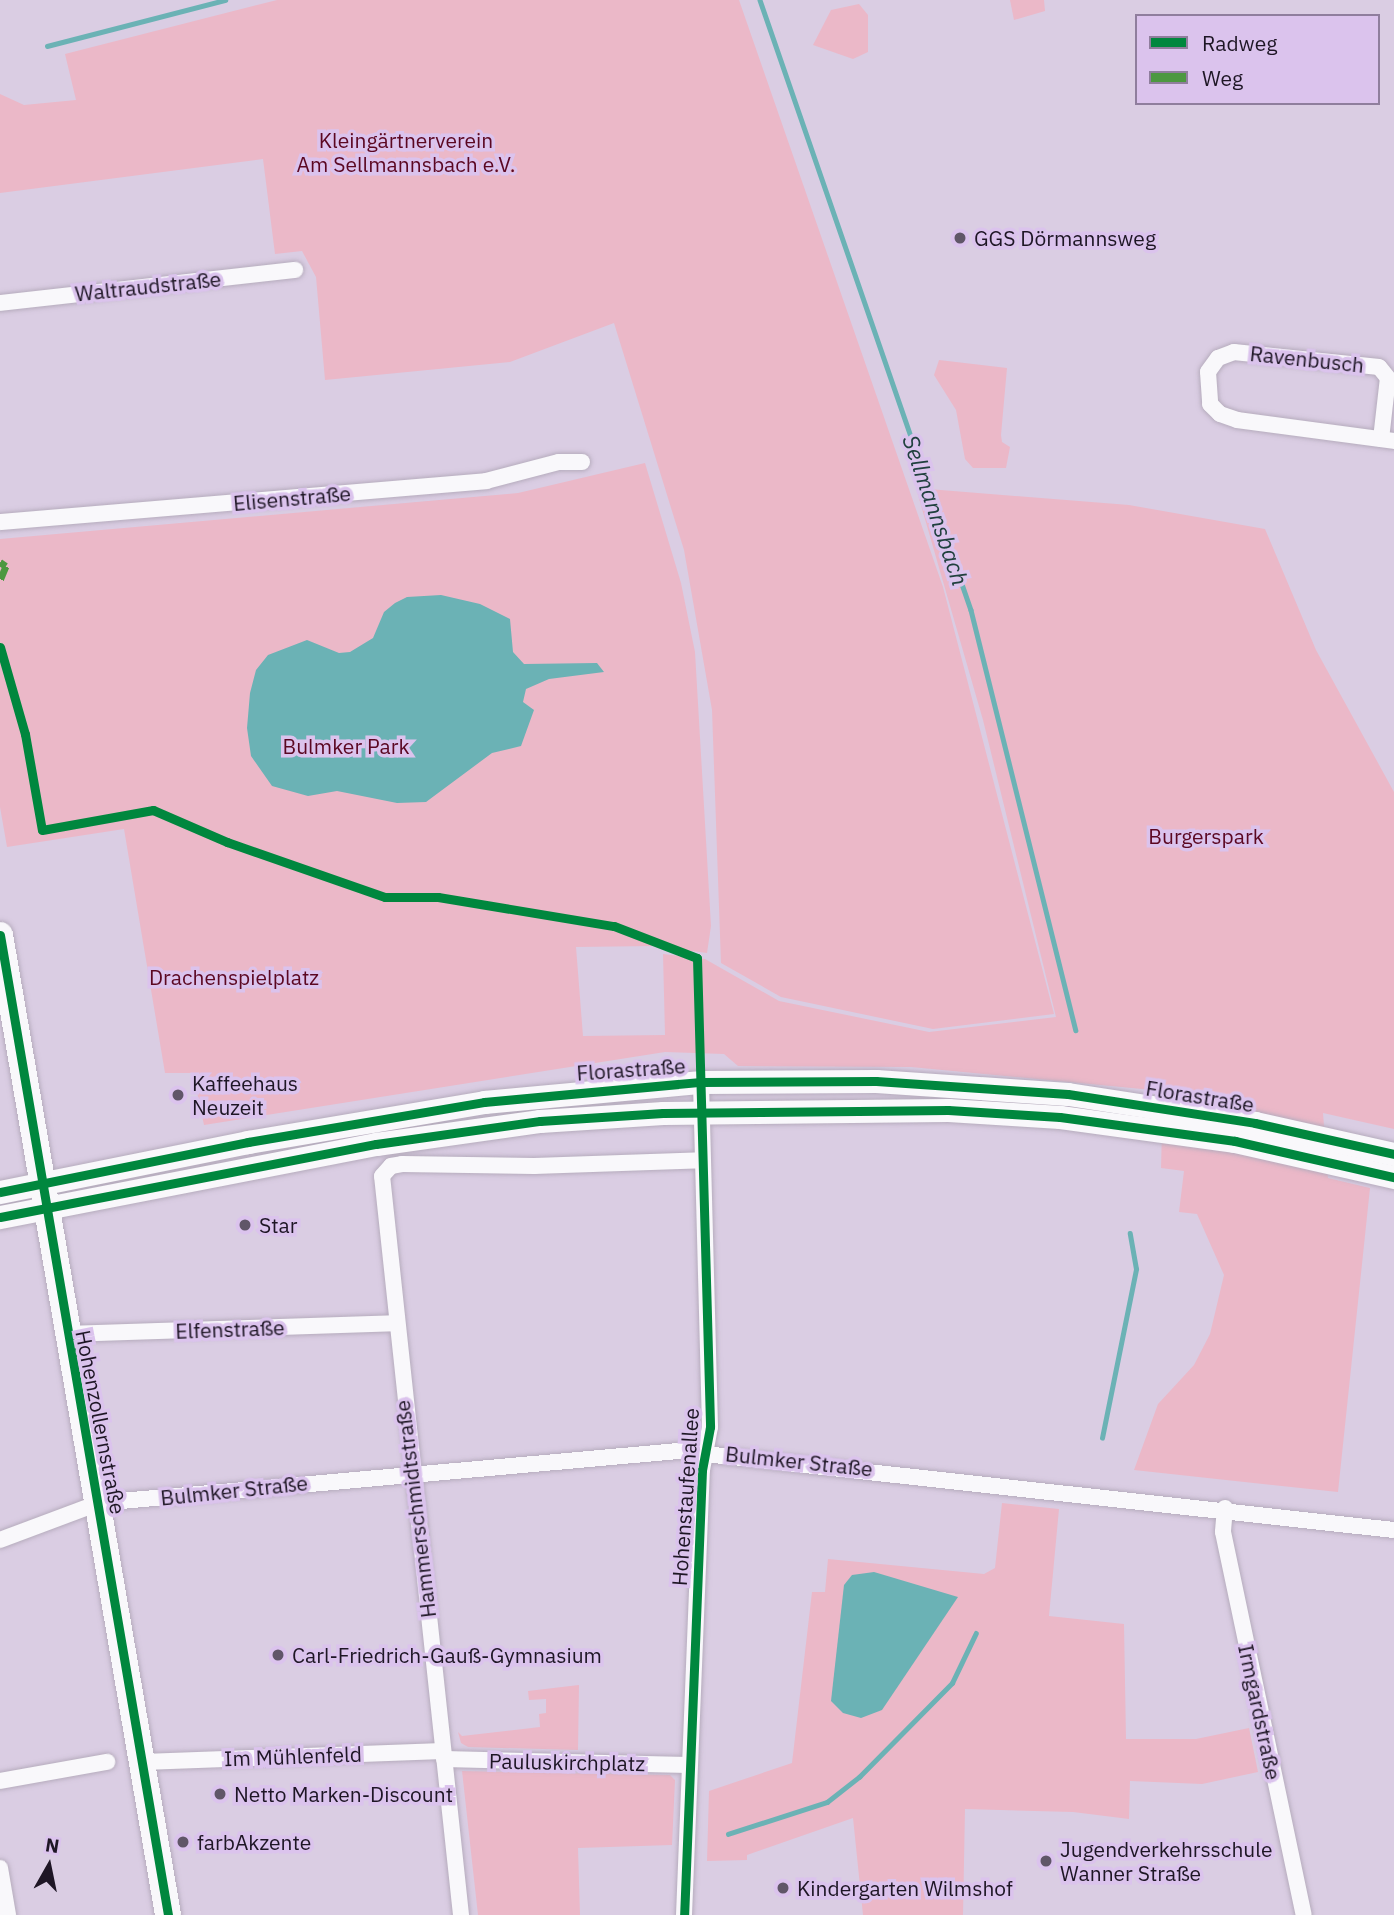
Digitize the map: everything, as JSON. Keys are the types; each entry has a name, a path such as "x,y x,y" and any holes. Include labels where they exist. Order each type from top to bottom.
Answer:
{"main road":[{"name":"Hohenzollernstraße","path":"0,935 66,1334 99,1503 168,1915"},
{"name":"Florastraße","path":"0,1217 43,1196 484,1102 701,1082 876,1081 1068,1094 1255,1123 1394,1154"},
{"name":"Florastraße","path":"0,1192 43,1196 463,1131 701,1112 948,1110 1060,1117 1235,1141 1394,1177"}],"street":[{"name":"Waltraudstraße","path":"0,303 295,270"},
{"name":"Ravenbusch","path":"1234,352 1379,367 1388,378 1388,440 1220,414 1210,404 1208,372 1218,358 1234,352"},
{"name":"Elisenstraße","path":"0,522 486,481 559,462 582,462"},
{"name":"Hohenstaufenallee","path":"684,1915 705,1451 709,1427 701,1082"},
{"name":"Hammerschmidtstraße","path":"461,1915 380,1186 386,1169 402,1164 534,1166 702,1160"},
{"name":"Elfenstraße","path":"66,1334 394,1323"},
{"name":"Bulmker Straße","path":"0,1540 99,1503 411,1473 705,1451 1225,1508 1394,1530"},
{"name":"Irmgardstraße","path":"1225,1508 1223,1532 1304,1915"},
{"name":"Pauluskirchplatz","path":"444,1755 689,1765"},
{"name":"Im Mühlenfeld","path":"143,1762 444,1755"},
{"path":"0,1781 107,1762"},
{"path":"0,1868 8,1915"}],"green space":[{"name":"Kleingärtnerverein Am Sellmannsbach e.V.","path":"277,0 739,0 943,587 1054,1014 933,1029 781,997 721,963 712,710 684,550 614,323 510,362 325,380 316,277 302,251 275,254 263,159 0,193 0,94 24,105 76,100 65,54"},
{"path":"1010,0 1044,0 1045,11 1014,20"},
{"path":"859,4 868,15 868,52 853,59 813,45 831,10"},
{"path":"939,360 1007,368 1001,435 1002,442 1010,447 1006,468 973,468 965,459 956,410 934,375"},
{"path":"645,463 681,583 695,652 711,926 707,953 654,946 576,947 583,1036 665,1035 663,954 705,959 779,1001 929,1032 1056,1017 983,720 916,488 1129,505 1265,529 1316,650 1394,792 1394,1129 1323,1113 1328,1178 1370,1188 1338,1492 1134,1470 1158,1404 1194,1365 1210,1334 1224,1275 1197,1214 1179,1212 1184,1171 1161,1168 1163,1091 911,1067 738,1066 724,1054 665,1052 204,1125 193,1073 165,1073 124,829 7,847 0,807 0,539 518,493"},
{"path":"1002,1503 1059,1509 1049,1616 1124,1624 1126,1739 1196,1739 1249,1728 1258,1772 1202,1784 1130,1781 1129,1819 1073,1812 965,1809 963,1915 863,1915 853,1818 747,1855 747,1860 707,1861 709,1791 792,1763 812,1592 825,1592 828,1559 984,1574 995,1568"},
{"path":"579,1685 578,1750 468,1747 461,1743 458,1732 462,1736 540,1727 539,1714 546,1713 546,1699 529,1700 528,1691"},
{"path":"462,1771 670,1775 675,1780 672,1845 578,1848 580,1915 478,1915"}],"shaded area":[{"path":"441,595 480,604 510,619 513,652 524,664 597,663 604,672 549,679 526,689 523,702 534,710 521,746 492,753 426,802 397,803 337,791 308,796 272,786 251,756 247,728 250,693 256,670 268,655 307,640 339,653 350,652 373,638 384,612 395,603 407,597"},
{"path":"874,1572 958,1597 882,1710 861,1718 843,1713 831,1701 844,1585 852,1575"}],"waterway":[{"name":"Sellmannsbach","path":"47,46 225,0"},
{"name":"Sellmannsbach","path":"760,0 971,610 1076,1030"},
{"name":"Sellmannsbach","path":"1102,1438 1136,1269 1130,1234"},
{"name":"Sellmannsbach","path":"728,1834 827,1802 859,1777 952,1683 976,1633"}],"marked path":[{"path":"0,562 6,566 0,580"}],"cycle path":[{"path":"0,647 25,734 42,830 153,810 227,842 385,897 438,897 614,926 697,958 710,1427 702,1470 684,1915"},
{"path":"0,935 168,1915"},
{"path":"0,1192 248,1142 484,1102 701,1082 876,1081 1068,1094 1255,1123 1394,1154"},
{"path":"0,1217 376,1144 540,1121 663,1113 948,1110 1060,1117 1235,1141 1394,1177"}],"place":[{"name":"GGS Dörmannsweg","path":"960,238"},
{"name":"Kaffeehaus Neuzeit","path":"178,1095"},
{"name":"Star","path":"245,1225"},
{"name":"Carl-Friedrich-Gauß-Gymnasium","path":"278,1655"},
{"name":"Netto Marken-Discount","path":"220,1794"},
{"name":"farbAkzente","path":"183,1842"},
{"name":"Jugendverkehrsschule Wanner Straße","path":"1046,1861"},
{"name":"Kindergarten Wilmshof","path":"783,1888"}],"park label":[{"name":"Bulmker Park","path":"346,746"},
{"name":"Burgerspark","path":"1206,836"},
{"name":"Drachenspielplatz","path":"234,977"}]}
